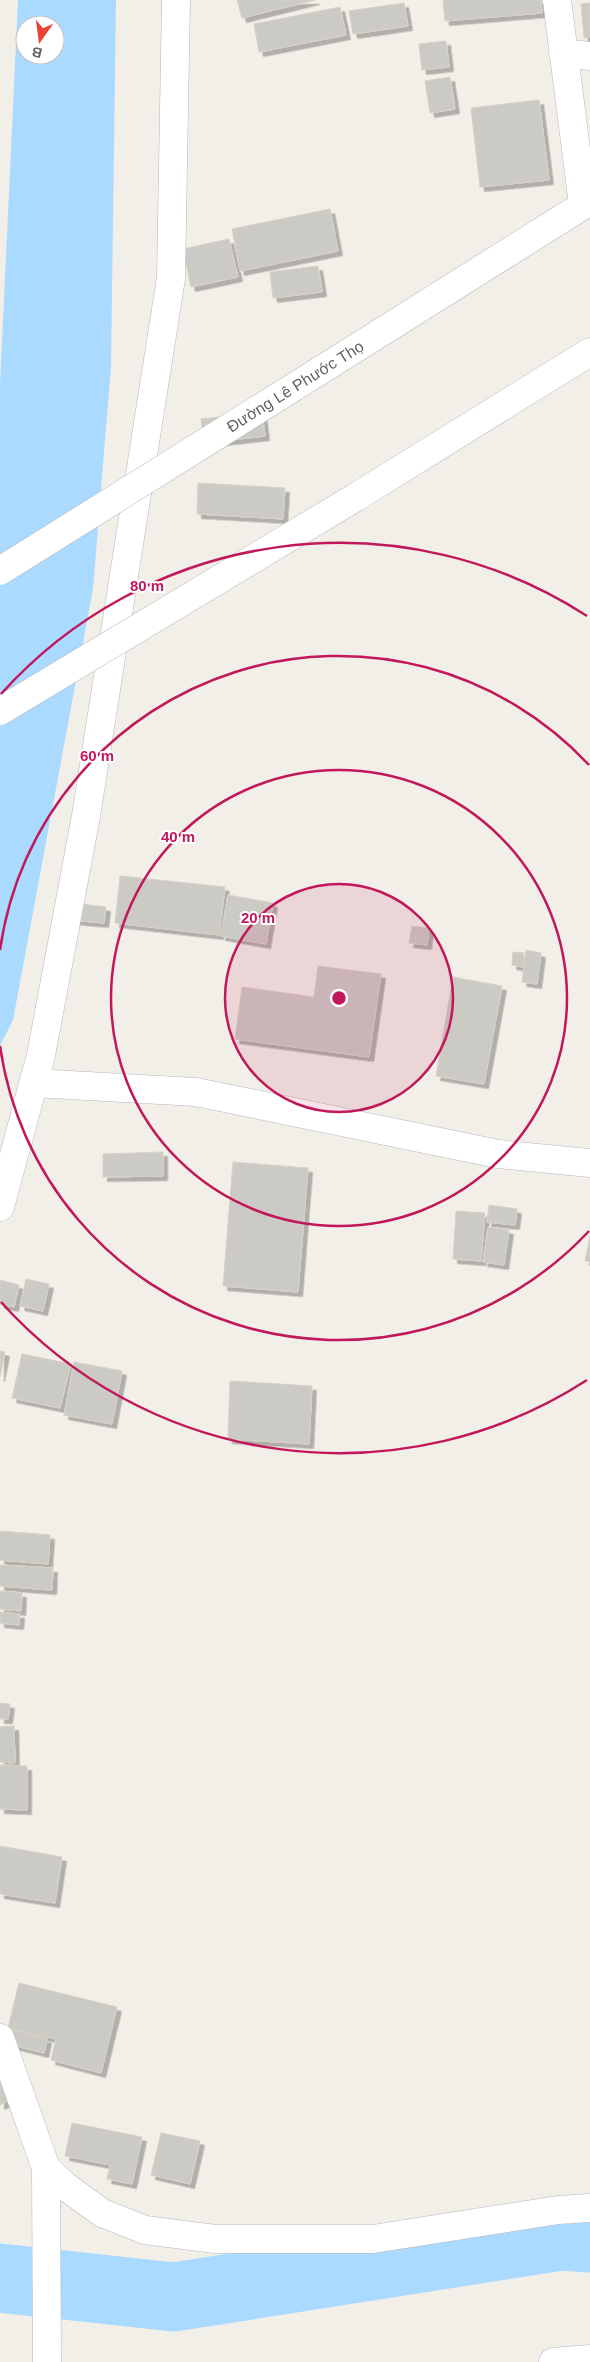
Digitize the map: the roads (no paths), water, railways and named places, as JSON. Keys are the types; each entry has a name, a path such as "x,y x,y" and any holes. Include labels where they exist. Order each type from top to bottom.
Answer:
{"street":[{"path":"0,1207 41,1055 87,806 171,278 176,0"},
{"path":"557,0 563,53 586,203"},
{"path":"563,53 590,56"},
{"name":"Đường Lê Phước Thọ","path":"0,571 586,203"},
{"path":"0,711 590,352"},
{"path":"33,1082 196,1092 498,1154 590,1163"},
{"path":"0,2038 46,2168 47,2362"},
{"path":"46,2168 64,2186 102,2212 146,2230 215,2239 373,2239 558,2210 590,2208"},
{"path":"554,2362 590,2359"}],"water":[{"path":"18,0 116,0 111,366 93,589 13,1020 0,1046 0,385 15,64 65,65 65,15 17,15"}],"waterway":[{"path":"0,2278 174,2297 561,2236 590,2238"}]}
